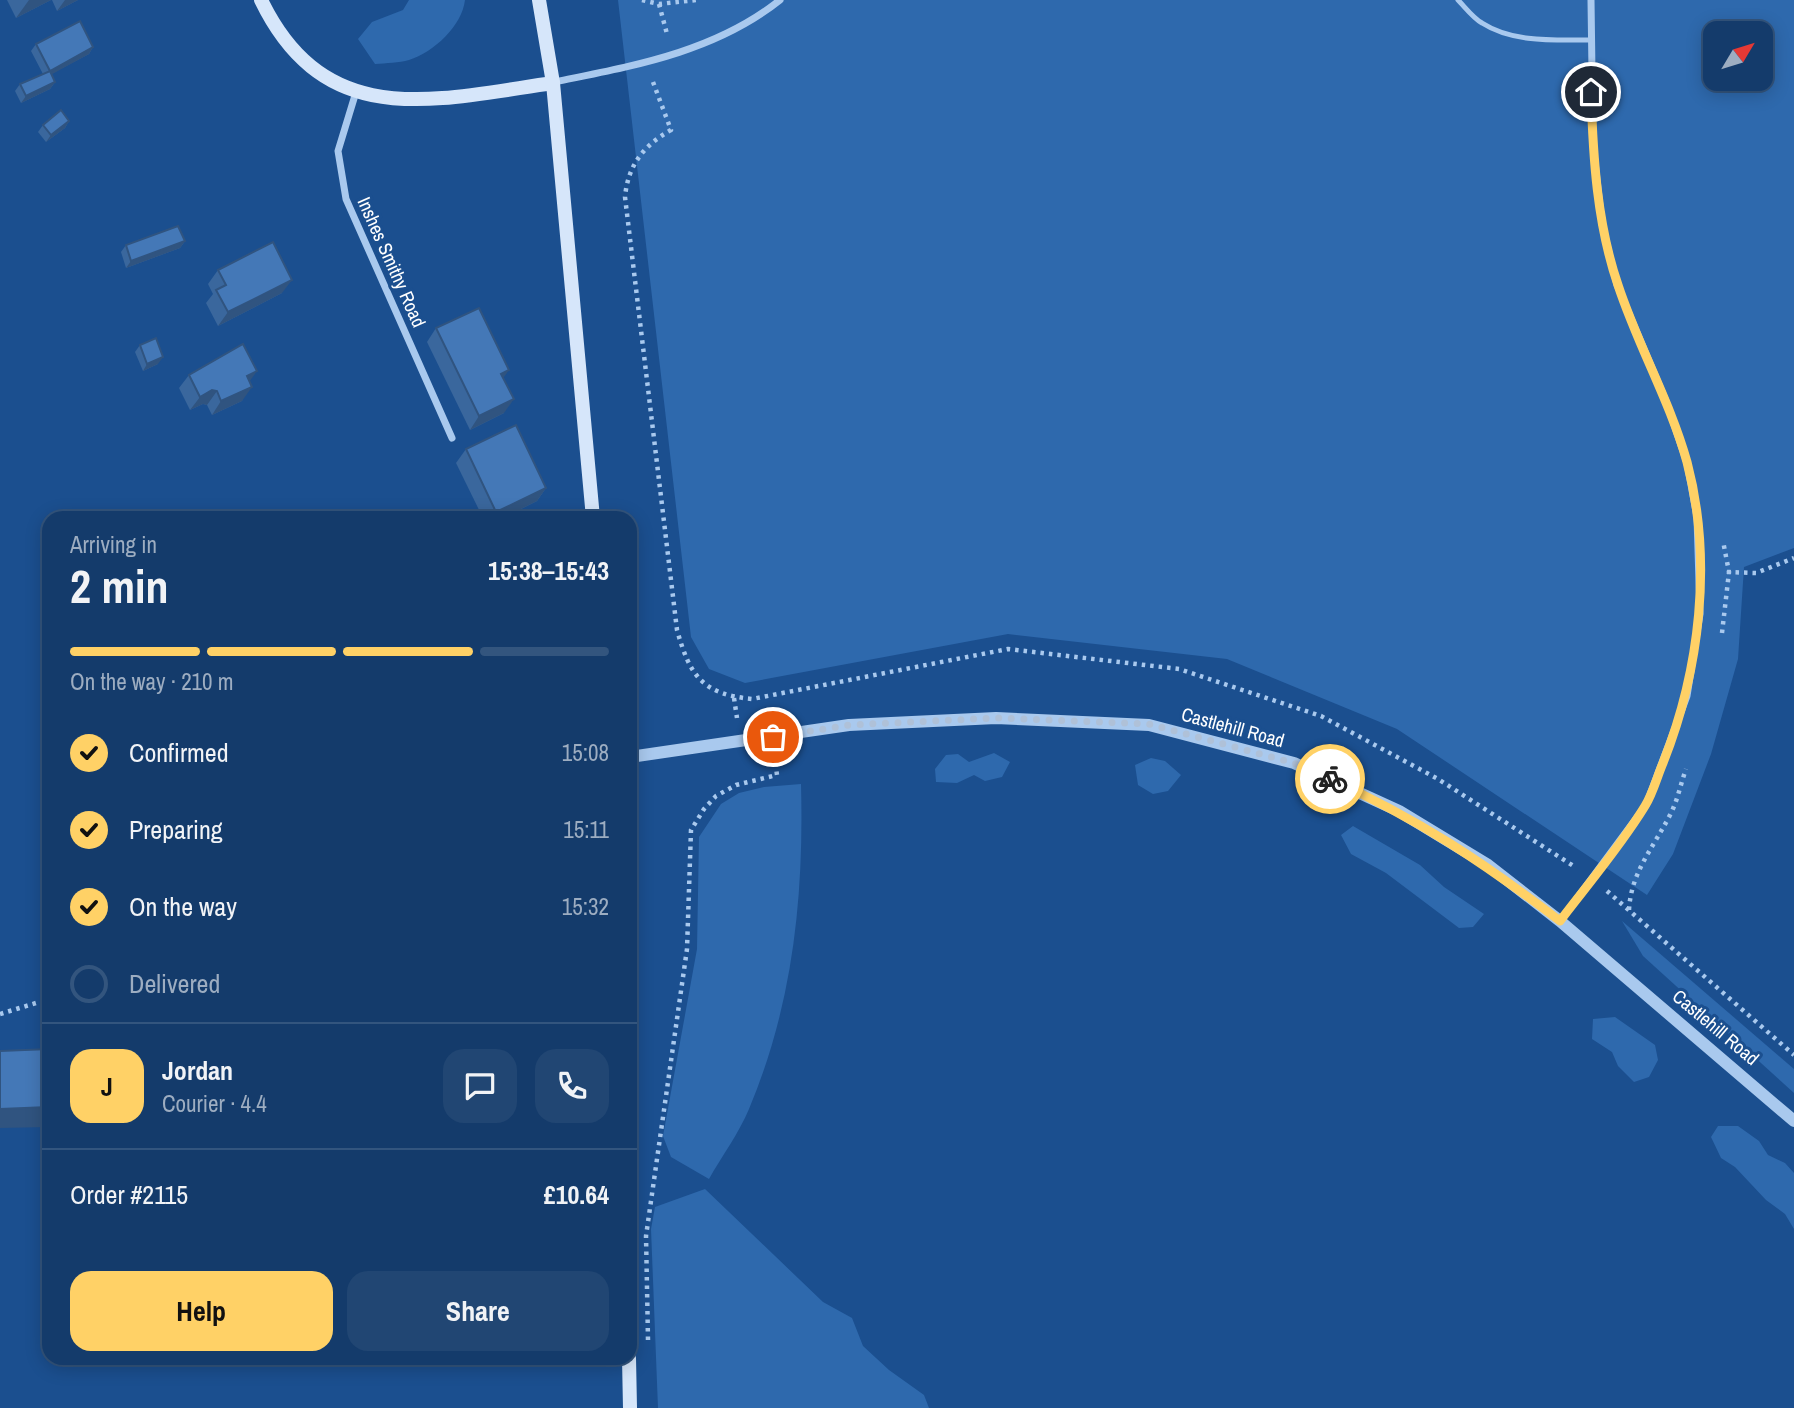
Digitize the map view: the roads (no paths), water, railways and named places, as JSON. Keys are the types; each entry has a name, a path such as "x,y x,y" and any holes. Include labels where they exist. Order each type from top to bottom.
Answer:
{"main road":[{"path":"261,0 290,45 322,77 356,92 398,100 444,99 553,83"},
{"path":"539,0 553,83 592,511"},
{"path":"629,1365 630,1408"}],"street":[{"path":"553,83 661,60 698,47 780,0"},
{"path":"1560,921 1646,805 1687,696 1700,614 1697,517 1687,464 1666,401 1618,285 1602,224 1593,144 1591,0"},
{"name":"Inshes Smithy Road","path":"356,92 338,151 346,199 453,438"},
{"name":"Castlehill Road","path":"637,756 849,725 996,718 1149,724 1294,763 1399,811 1488,865 1560,921 1794,1121"}],"lane":[{"path":"1458,0 1481,23 1506,34 1535,40 1591,40"}]}
